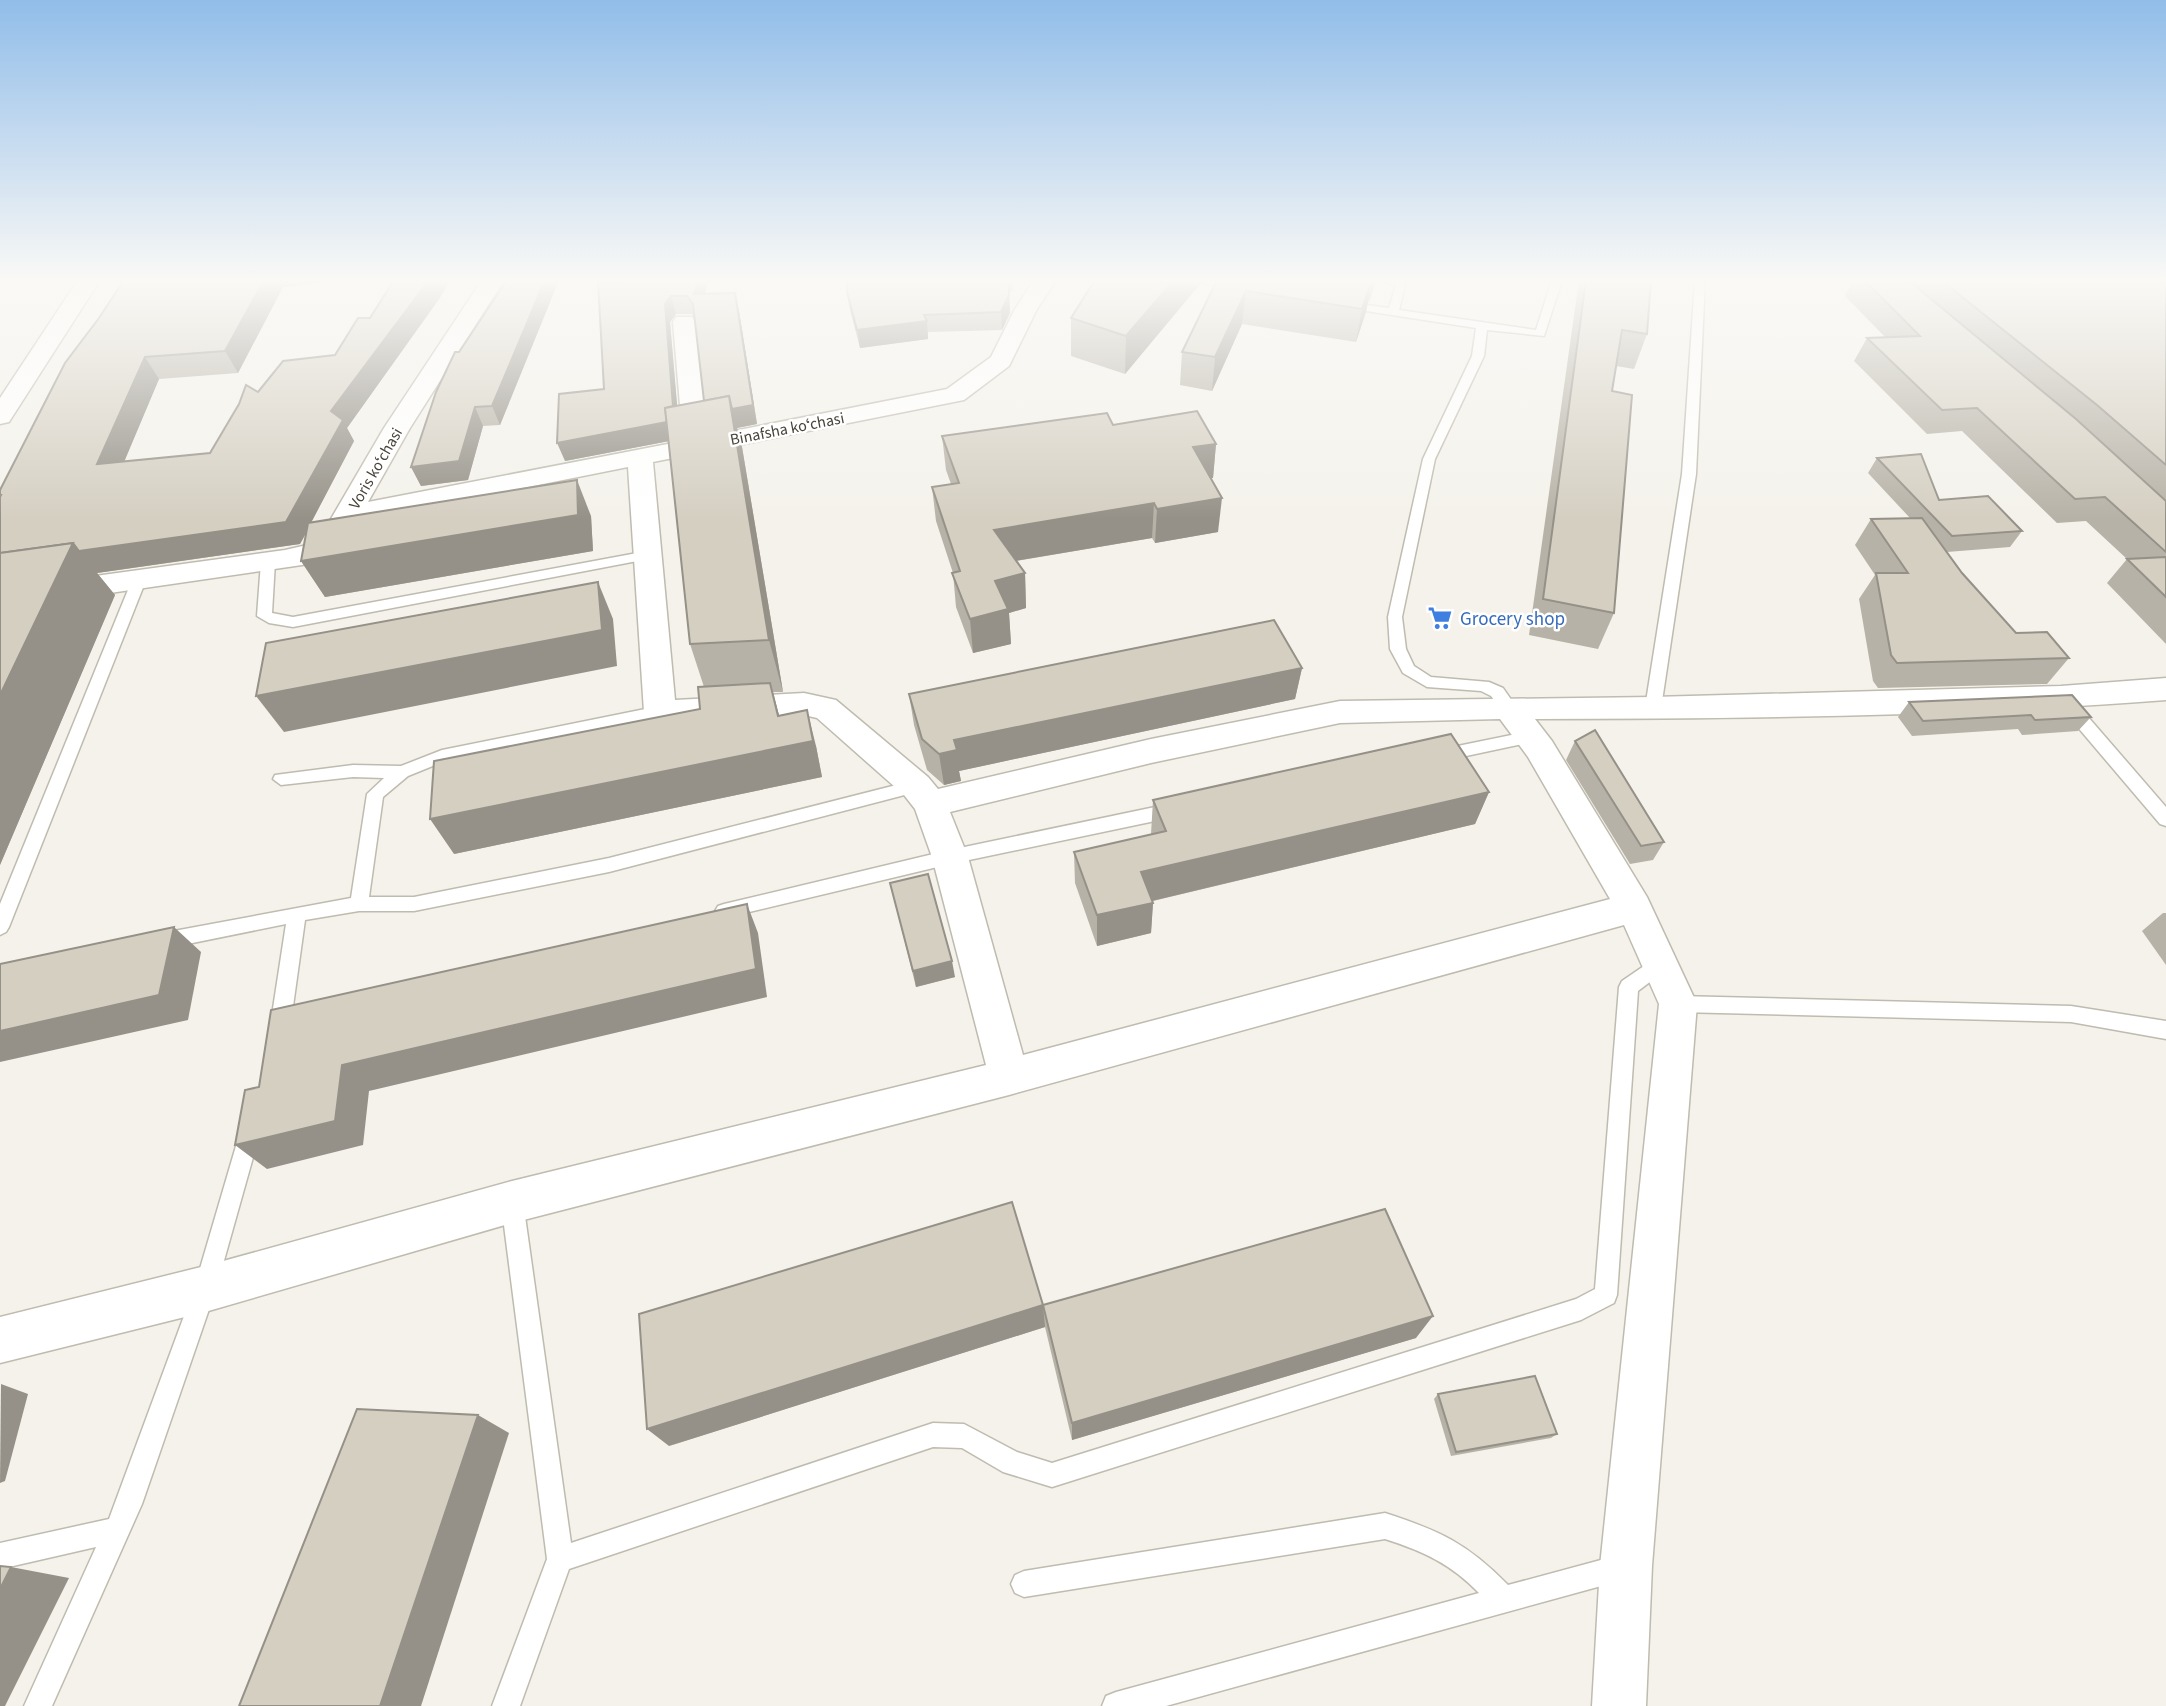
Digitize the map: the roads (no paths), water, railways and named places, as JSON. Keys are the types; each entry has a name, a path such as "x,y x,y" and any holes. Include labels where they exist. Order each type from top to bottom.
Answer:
{"street":[{"path":"3,406 35,360"},
{"name":"Voris koʻchasi","path":"0,599 309,556 322,550 332,542 397,428 441,360"},
{"path":"688,360 696,446"},
{"name":"Binafsha koʻchasi","path":"349,514 955,394 1002,360"},
{"path":"640,457 660,712 804,704 825,708 835,714 923,795 950,857 1009,1077"},
{"path":"923,795 1340,712 1653,708 2061,696 2166,689"},
{"path":"1509,708 1531,737 1634,907 1678,1004 1626,1566 1619,1706"},
{"path":"0,1340 205,1289 512,1202 1009,1077 1634,907"}],"lane":[{"path":"1476,360 1429,459 1395,617 1398,649 1408,669 1427,682 1483,686 1497,692 1509,708"},
{"path":"1653,708 1689,474 1695,360"},
{"path":"268,562 264,616 293,622 648,555"},
{"path":"0,927 139,580"},
{"path":"2061,696 2166,819"},
{"path":"359,904 375,794 402,772 442,756 660,712"},
{"path":"1423,759 1531,737"},
{"path":"281,779 353,771 402,772"},
{"path":"149,944 359,904 414,904 608,865 923,795"},
{"path":"705,915 950,857 1193,807"},
{"path":"276,1042 291,1015 297,914"},
{"path":"560,1559 933,1435 964,1436 1012,1463 1052,1475 1581,1309 1606,1295 1629,987 1660,963"},
{"path":"1678,1004 2071,1014 2166,1030"},
{"path":"38,1706 118,1530 205,1289 258,1107"},
{"path":"506,1706 560,1559 512,1202"},
{"path":"1024,1584 1385,1527 1429,1540 1473,1568 1505,1601"},
{"path":"0,1556 118,1530"},
{"path":"1116,1706 1626,1566"}],"place":[{"name":"Grocery shop","path":"1440,618"}]}
